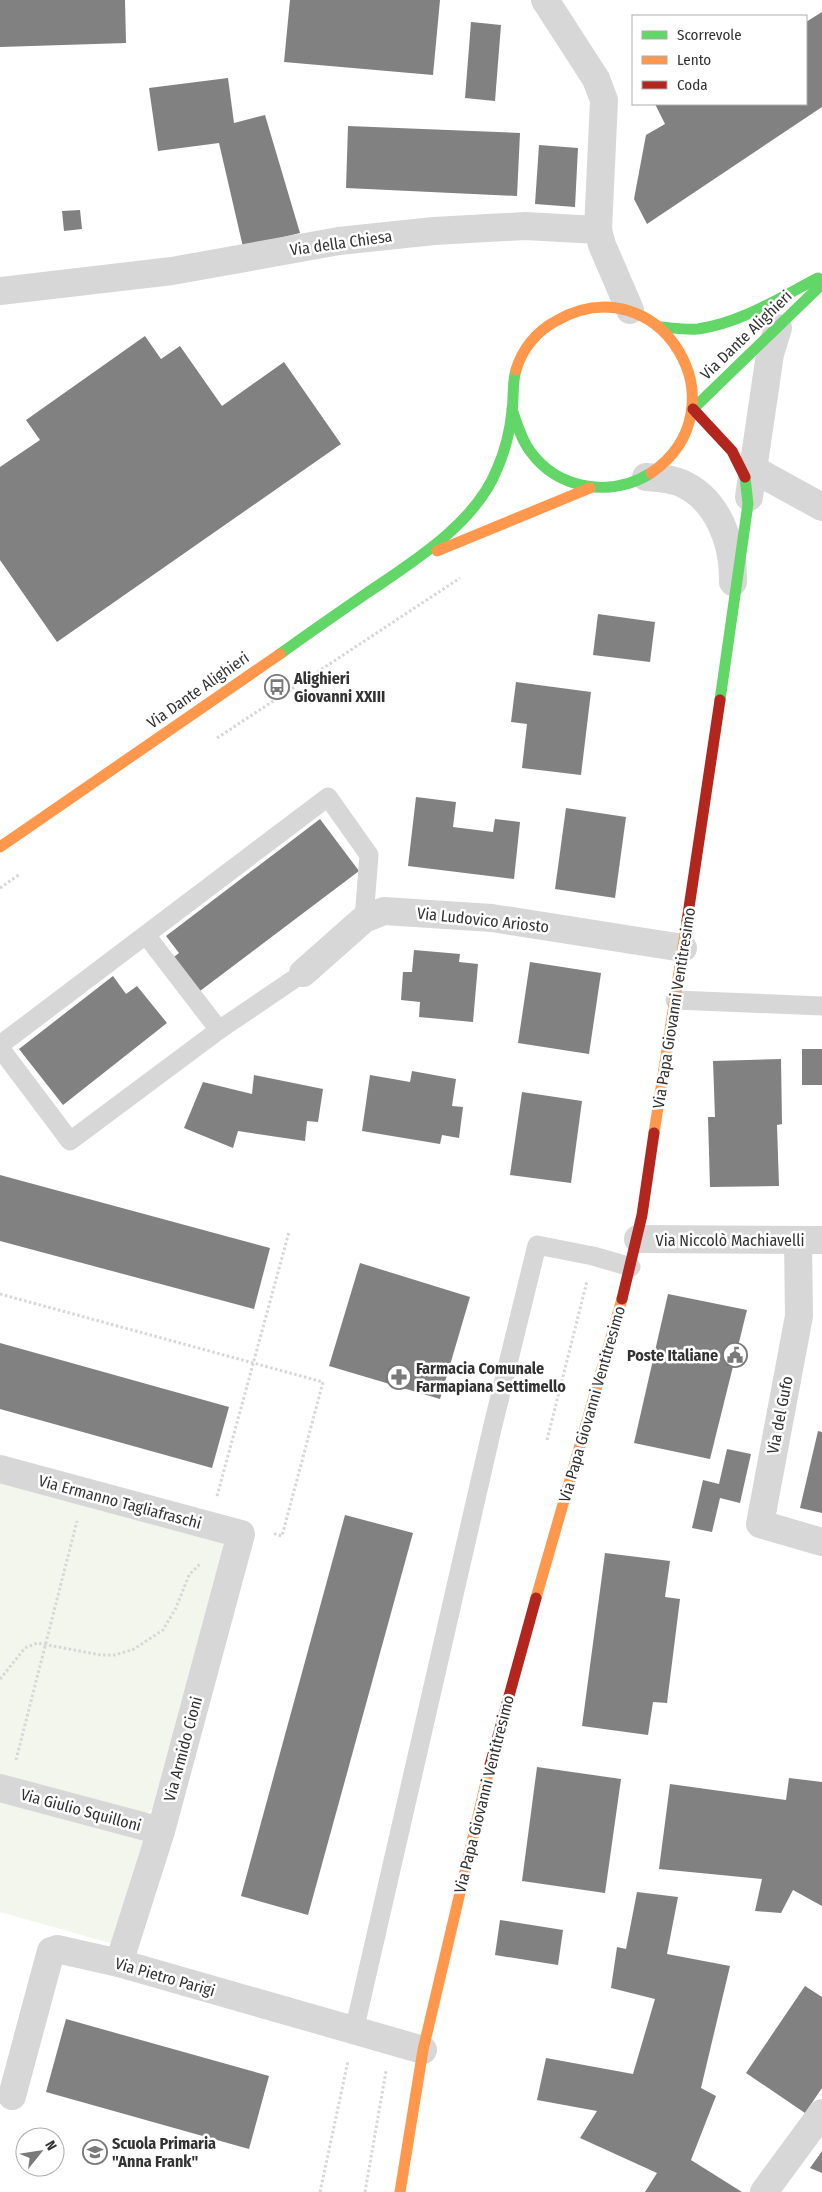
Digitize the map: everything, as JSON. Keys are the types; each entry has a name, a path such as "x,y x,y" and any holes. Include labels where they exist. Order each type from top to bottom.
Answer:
{"street":[{"path":"544,0 596,79 604,100 598,230 602,245 630,310"},
{"name":"Via della Chiesa","path":"0,291 172,271 339,240 434,231 525,226 598,230"},
{"name":"Via Dante Alighieri","path":"660,327 702,328 722,322 747,313 822,276"},
{"name":"Via Dante Alighieri","path":"693,409 822,284"},
{"name":"Via Dante Alighieri","path":"0,847 414,560 456,525 478,503 504,453 512,409 513,379 524,350 544,327 570,312 600,306 630,310 646,317 660,327 676,344 687,364 693,386 693,409 685,437 668,460 646,478 619,487 590,488 562,479 538,461 521,437 512,409"},
{"name":"Via Papa Giovanni Ventitresimo","path":"400,2192 423,2050 500,1724 638,1239 723,681 732,605 770,354 778,328"},
{"name":"Via Papa Giovanni Ventitresimo","path":"693,409 716,432 741,463 746,481 748,504"},
{"path":"753,469 822,507"},
{"name":"Via Papa Giovanni Ventitresimo","path":"646,478 680,483 694,491 706,502 724,530 729,546 733,566 732,605"},
{"name":"Via Dante Alighieri","path":"414,560 590,488"},
{"name":"Via Ludovico Ariosto","path":"303,973 364,920 384,911 492,918 683,948"},
{"name":"Via Niccolò Machiavelli","path":"638,1239 810,1241"},
{"name":"Via del Gufo","path":"810,1241 760,1524 822,1542"},
{"name":"Via Ermanno Tagliafraschi","path":"0,1469 208,1525 238,1543"},
{"name":"Via Armido Cioni","path":"119,1963 161,1831 238,1543"},
{"name":"Via Giulio Squilloni","path":"4,1789 161,1831"},
{"name":"Via Pietro Parigi","path":"12,2096 51,1951 62,1949 119,1963 423,2050"},
{"path":"764,2192 822,2113"}],"lane":[{"path":"303,973 219,1030 70,1141 0,1046 328,797 369,855 364,920"},
{"path":"146,935 219,1030"},
{"path":"675,1000 822,1006"},
{"path":"354,2031 492,1428 537,1246 593,1256 631,1267"}],"path":[{"path":"215,739 468,572"},
{"path":"0,888 24,871"},
{"path":"208,1525 289,1232"},
{"path":"0,1294 323,1382 282,1536 255,1528 238,1543 196,1566 189,1574 176,1608 163,1630 134,1649 115,1655 101,1655 37,1642 25,1648 0,1678"},
{"path":"4,1789 45,1644 84,1492"},
{"path":"320,2192 354,2031"}],"shaded area":[{"path":"0,1479 219,1537 225,1549 154,1809 144,1814 0,1776"},
{"path":"0,1800 146,1840 117,1945 0,1912"}],"building":[{"path":"0,0 125,0 126,43 0,47"},
{"path":"290,0 440,0 433,75 284,62"},
{"path":"822,12 822,107 647,224 634,199 646,135 665,124 656,105 807,105 807,21"},
{"path":"471,22 501,25 495,101 465,98"},
{"path":"228,78 234,123 265,115 300,233 243,247 219,143 158,151 149,88"},
{"path":"348,126 520,133 517,196 346,188"},
{"path":"539,145 578,148 575,207 535,204"},
{"path":"80,210 82,229 64,231 62,211"},
{"path":"145,336 161,359 180,346 222,406 284,362 341,444 57,642 0,560 0,467 40,440 26,420"},
{"path":"598,614 655,622 650,662 593,655"},
{"path":"516,682 591,692 581,775 522,768 527,724 511,722"},
{"path":"416,797 456,802 453,827 493,832 495,819 520,822 514,879 408,866"},
{"path":"566,808 626,817 615,898 555,889"},
{"path":"320,819 359,871 196,994 170,960 179,953 166,936"},
{"path":"414,950 460,954 459,962 478,964 473,1022 419,1017 420,1002 401,1000 403,972 412,972"},
{"path":"530,962 601,973 589,1054 518,1043"},
{"path":"113,976 126,994 137,986 167,1023 63,1105 19,1049"},
{"path":"802,1049 822,1049 822,1085 802,1085"},
{"path":"781,1059 782,1124 777,1125 779,1186 710,1187 708,1117 715,1117 713,1061"},
{"path":"412,1071 456,1079 452,1106 463,1107 459,1138 442,1135 440,1144 362,1131 370,1075 410,1082"},
{"path":"254,1075 323,1089 318,1122 307,1121 305,1141 238,1131 233,1148 184,1128 203,1082 252,1094"},
{"path":"522,1092 582,1101 571,1183 510,1175"},
{"path":"0,1175 270,1248 254,1309 0,1241"},
{"path":"360,1263 470,1297 440,1399 329,1366"},
{"path":"668,1294 747,1310 710,1459 634,1443"},
{"path":"0,1343 229,1407 212,1468 0,1409"},
{"path":"818,1431 822,1432 822,1513 800,1508"},
{"path":"727,1449 751,1454 740,1503 720,1498 712,1532 692,1528 703,1480 719,1484"},
{"path":"345,1515 413,1533 308,1915 241,1896"},
{"path":"605,1553 670,1561 665,1597 680,1599 667,1703 653,1702 648,1735 582,1726"},
{"path":"537,1767 621,1779 605,1893 522,1881"},
{"path":"789,1778 822,1782 822,1906 793,1890 781,1913 755,1911 762,1879 659,1869 670,1784 786,1800"},
{"path":"637,1892 678,1897 667,1954 730,1966 701,2088 716,2096 691,2160 742,2192 645,2192 657,2173 580,2138 597,2111 537,2100 546,2058 633,2074 655,1999 611,1988 617,1947 626,1949"},
{"path":"500,1920 563,1930 558,1965 495,1955"},
{"path":"805,1986 822,1997 822,2088 805,2113 746,2073"},
{"path":"66,2019 269,2076 249,2149 46,2092"},
{"path":"822,2151 822,2173 810,2168"}],"traffic: fast":[{"path":"660,327 698,329 714,326 745,315 818,278"},
{"path":"693,409 822,284"},
{"path":"280,654 423,554 459,524 474,507 487,489 505,448 513,406 516,370"},
{"path":"512,409 530,451 542,464 570,482 586,486 620,486 636,481 651,473"},
{"path":"720,700 748,504 745,477"}],"traffic: slow":[{"path":"516,370 522,355 531,341 549,325 594,308 628,311 657,326 678,350 690,380 691,413 679,445 651,473"},
{"path":"437,551 590,488"},
{"path":"0,847 280,654"},
{"path":"654,1133 687,921"},
{"path":"536,1598 622,1299"},
{"path":"400,2192 423,2050 490,1765"}],"traffic: jam":[{"path":"693,409 732,451 745,477"},
{"path":"687,921 720,700"},
{"path":"622,1299 642,1215 654,1133"},
{"path":"490,1765 536,1598"}],"place":[{"name":"Alighieri Giovanni XXIII","path":"277,687"},
{"name":"Poste Italiane","path":"735,1355"},
{"name":"Farmacia Comunale Farmapiana Settimello","path":"399,1377"},
{"name":"Scuola Primaria \"Anna Frank\"","path":"95,2152"}]}
